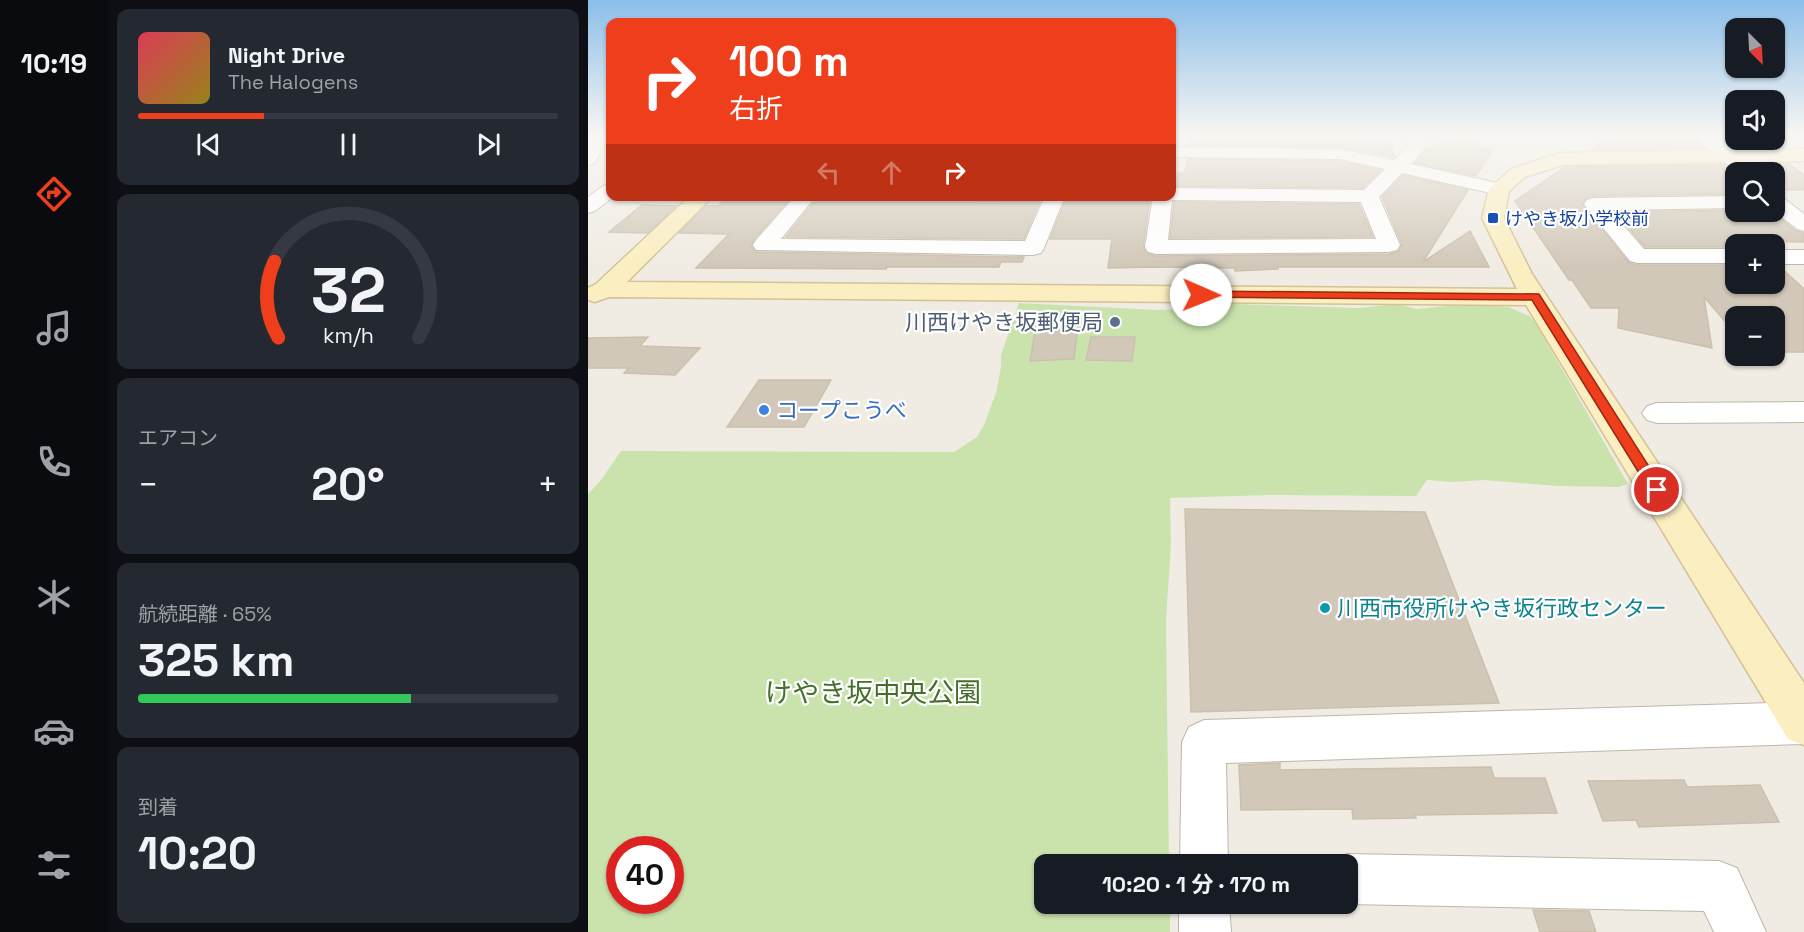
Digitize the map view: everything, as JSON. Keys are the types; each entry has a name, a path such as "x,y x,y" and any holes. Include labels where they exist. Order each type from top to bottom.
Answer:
{"street":[{"path":"1176,194 1369,196 1386,178"},
{"path":"1450,178 1499,189"},
{"path":"1511,178 1499,189 1493,218 1520,274 1804,723"},
{"path":"1162,201 1156,247 1389,245 1369,196"},
{"path":"597,293 698,201"},
{"path":"802,201 764,245 1033,248 1053,201"},
{"path":"1725,202 1594,204 1638,256 1725,256"},
{"path":"1785,209 1804,225"},
{"path":"1785,257 1804,257"},
{"path":"597,293 1535,297"},
{"path":"1657,413 1804,412"},
{"path":"1204,854 1204,742 1804,723"},
{"path":"1358,879 1719,886 1740,932"},
{"path":"1204,914 1204,932"}],"green space":[{"name":"けやき坂中央公園","path":"1019,303 1157,310 1186,309 1199,312 1201,303 1217,306 1232,304 1359,308 1397,304 1417,309 1466,304 1509,307 1529,316 1535,322 1628,484 1619,487 1558,486 1484,480 1451,482 1427,480 1416,496 1270,495 1170,498 1171,545 1166,620 1169,854 1034,854 1034,914 1170,914 1170,932 588,932 588,494 621,451 954,452 977,437 984,425 996,393 1001,355"}],"building":[{"path":"1177,178 1373,178 1363,188 1176,186"},
{"path":"1400,178 1418,178 1468,190 1423,262 1470,231 1489,267 1277,267 1278,269 1235,271 1235,268 1108,268 1112,239 1050,239 1065,201 1150,201 1143,247 1146,253 1155,256 1390,254 1399,251 1402,244 1382,197"},
{"path":"1548,178 1725,178 1725,194 1594,196 1586,198 1582,204 1629,263 1638,265 1725,265 1725,294 1785,294 1785,272 1804,289 1804,352 1785,352 1785,306 1725,306 1725,321 1704,297 1712,348 1618,328 1619,308 1591,308 1572,280 1569,280 1515,201"},
{"path":"1785,178 1804,178 1804,190 1785,190"},
{"path":"1040,201 1024,239 786,237 814,202"},
{"path":"722,202 787,202 754,239 751,246 756,252 1024,257 1022,262 1001,262 999,267 696,268 729,234 679,233 706,206 718,206"},
{"path":"1174,202 1359,204 1373,237 1170,238"},
{"path":"642,205 677,206 648,233 609,232"},
{"path":"1725,210 1725,222 1785,222 1796,231 1804,233 1804,242 1785,242 1785,234 1725,234 1725,247 1645,247 1615,212"},
{"path":"1078,326 1074,359 1030,361 1036,327"},
{"path":"648,337 640,346 700,348 675,375 624,373 629,368 588,368 588,338"},
{"path":"1091,337 1135,337 1132,361 1086,360"},
{"path":"759,380 831,380 804,427 727,427"},
{"name":"川西市役所けやき坂行政センター","path":"1185,509 1425,512 1499,703 1191,712"},
{"path":"1280,763 1280,770 1491,767 1494,778 1545,778 1557,813 1415,815 1416,818 1353,819 1352,809 1241,810 1239,765"},
{"path":"1684,780 1687,787 1760,785 1779,822 1639,827 1636,820 1603,821 1588,781"},
{"path":"1533,910 1589,911 1596,932 1540,932"}],"place":[{"name":"けやき坂小学校前","path":"1493,218"},
{"name":"川西けやき坂郵便局","path":"1115,322"},
{"name":"コープこうべ","path":"764,410"},
{"name":"川西市役所けやき坂行政センター","path":"1325,608"}],"route":[{"path":"1201,295 1535,297 1657,490"}]}
